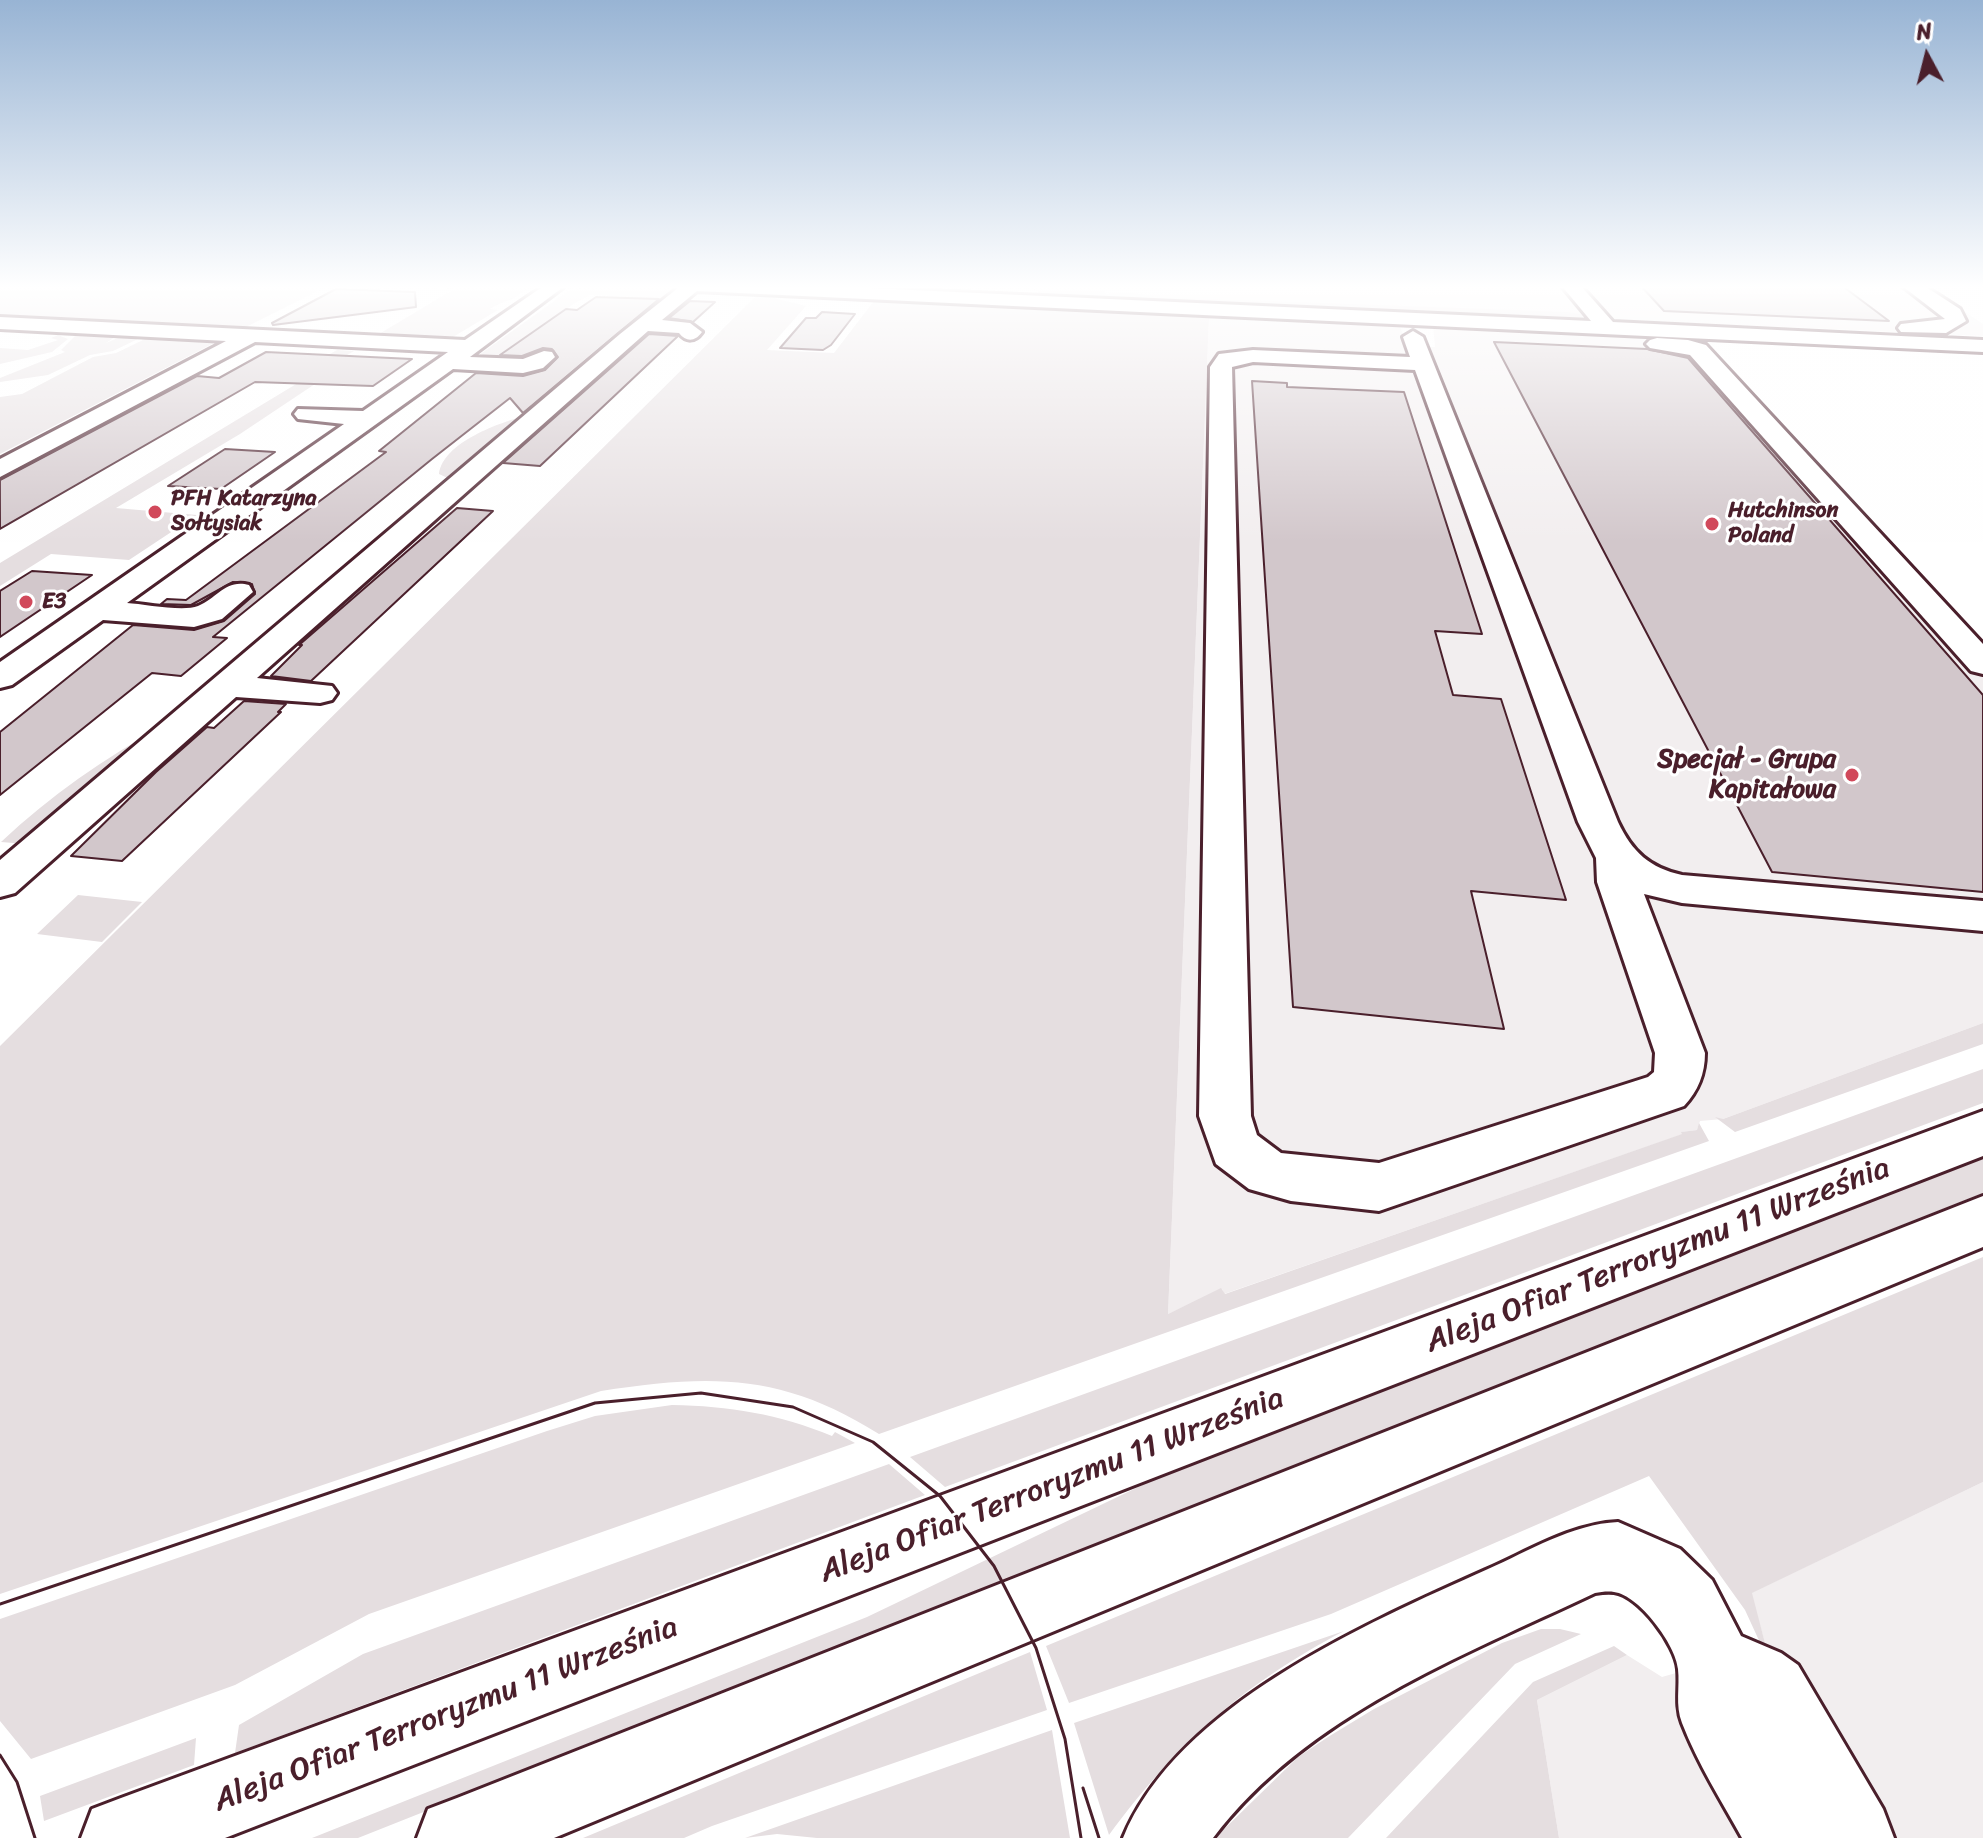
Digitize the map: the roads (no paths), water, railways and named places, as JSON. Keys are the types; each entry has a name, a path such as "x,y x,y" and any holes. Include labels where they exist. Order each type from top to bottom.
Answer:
{"street":[{"path":"0,469 185,371"},
{"path":"0,678 434,371"},
{"path":"0,883 591,371"},
{"path":"1222,371 1225,1116 1235,1148 1268,1173 1379,1187 1666,1092 1676,1082 1680,1053 1618,882 1616,859"},
{"path":"1427,371 1605,842 1616,859 1652,885 1983,916"},
{"path":"1717,371 1983,664"},
{"path":"306,414 367,418"},
{"path":"96,610 184,626 211,612 238,592"},
{"path":"227,686 319,694"},
{"name":"Aleja Ofiar Terroryzmu 11 Września","path":"121,1838 1983,1133"},
{"path":"457,1838 1983,1221"},
{"path":"1163,1838 1178,1815 1259,1733 1345,1676 1592,1558 1618,1557 1655,1574 1687,1605 1715,1662 1716,1712 1721,1725 1786,1838"},
{"path":"1715,1662 1755,1679 1772,1691 1854,1838"}],"tram line":[{"path":"0,1604 595,1403 701,1393 793,1407 873,1442 940,1496 994,1566 1036,1648 1065,1739 1081,1838"},
{"path":"0,1755 17,1782 35,1838"},
{"path":"1083,1788 1099,1838"}],"place":[{"name":"PFH Katarzyna Sołtysiak","path":"155,512"},
{"name":"Hutchinson Poland","path":"1712,524"},
{"name":"E3","path":"26,602"},
{"name":"Specjał - Grupa Kapitałowa","path":"1852,775"}]}
